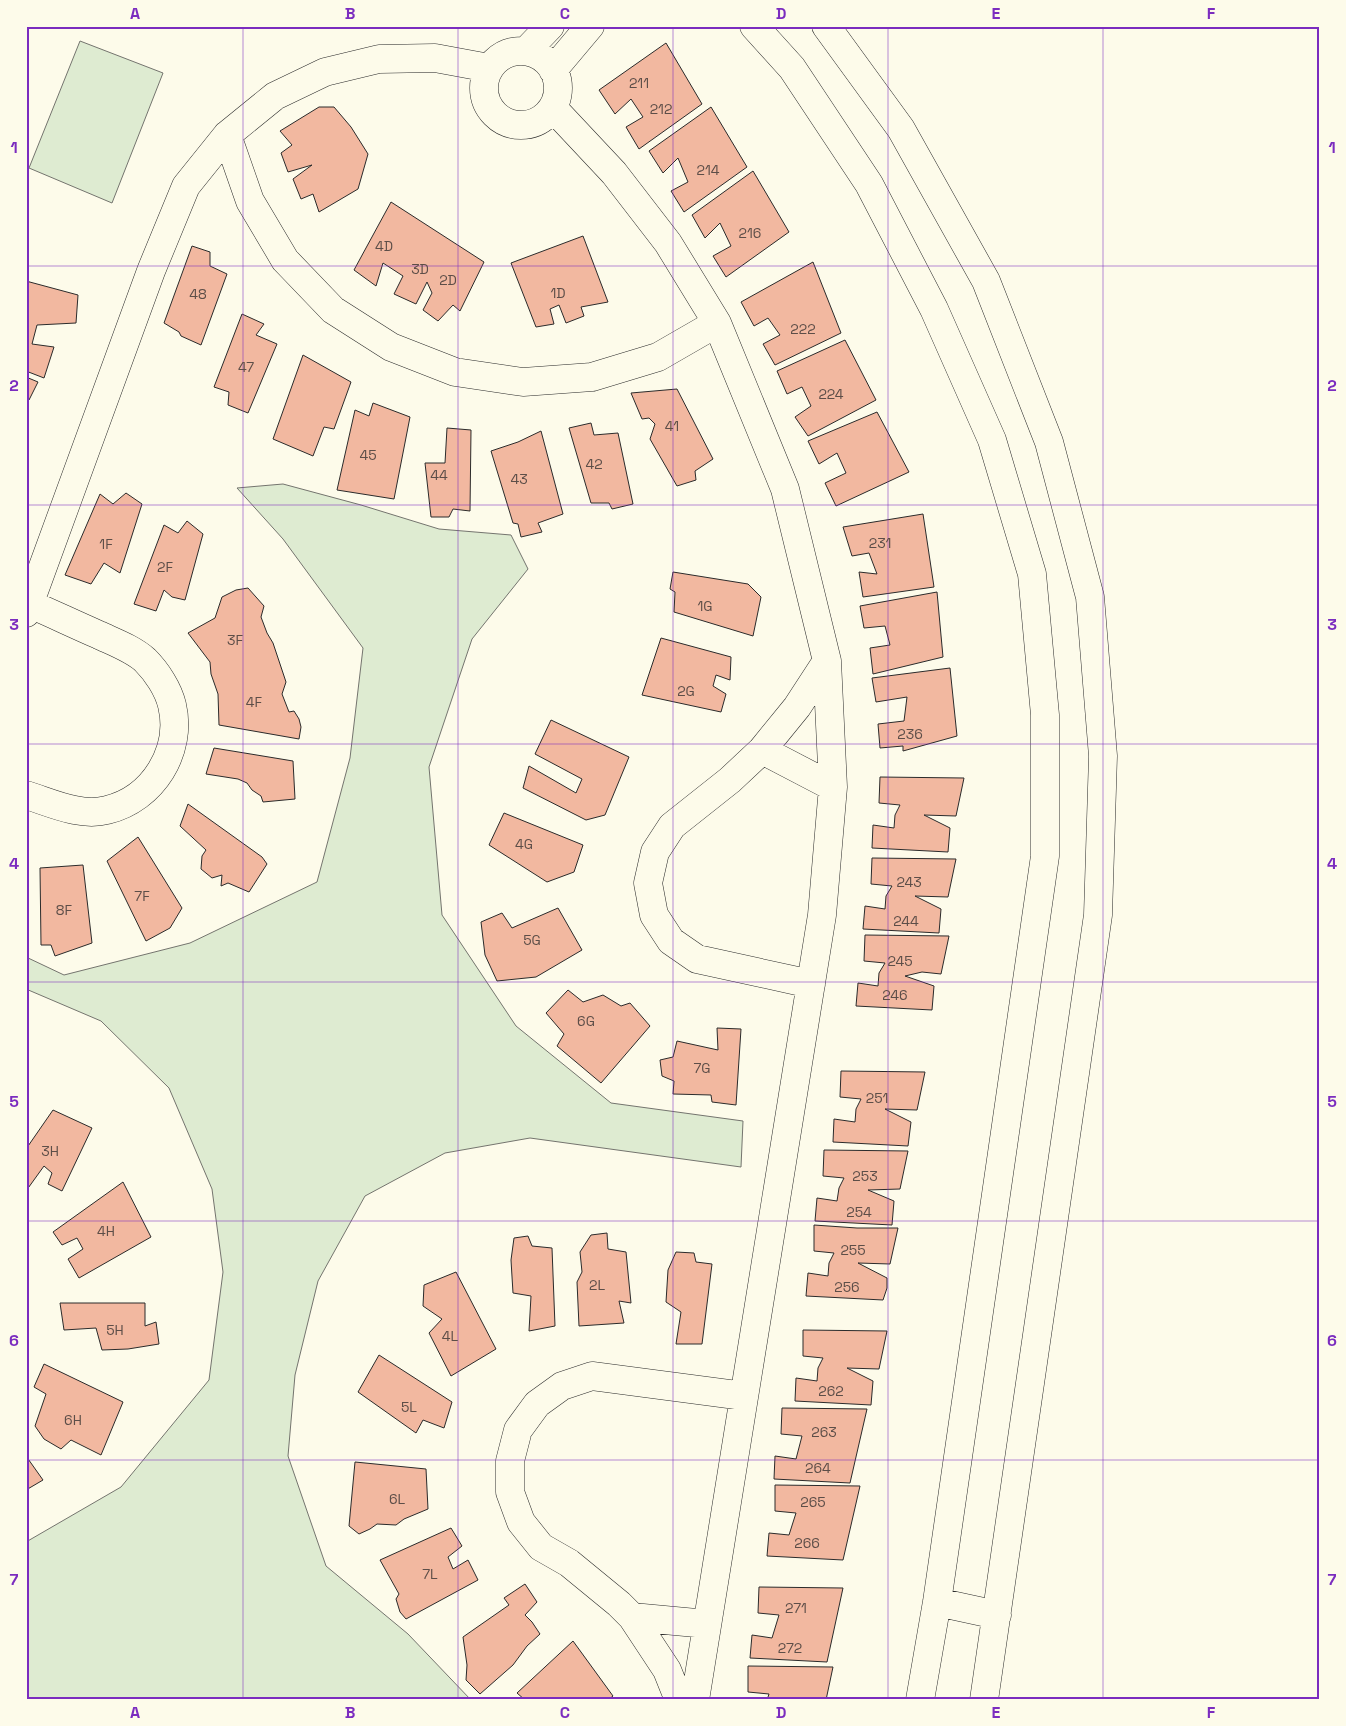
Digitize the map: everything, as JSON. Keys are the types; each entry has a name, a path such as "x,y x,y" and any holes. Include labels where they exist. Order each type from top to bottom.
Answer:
{"street":[{"path":"526,51 550,26"},
{"path":"553,70 590,26"},
{"path":"754,26 792,68 870,184 934,309 992,440 1032,574 1045,715 1045,856 937,1602 920,1700"},
{"path":"826,26 901,129 986,281 1050,442 1090,597 1103,756 1098,915 984,1700"},
{"path":"526,51 546,61 553,70 558,82 558,96 553,108 543,119 530,125 515,126 501,120 490,110 484,97 484,82 489,68 499,58 512,52 526,51"},
{"path":"26,795 79,812 107,810 132,800 153,783 168,760 174,733 172,706 162,680 144,659 121,645 28,608 151,270 186,186 227,135 275,96 325,72 380,59 435,58 489,68"},
{"path":"553,108 614,173 668,243 717,323 785,489 827,661 833,787 822,916 695,1700"},
{"path":"227,135 250,201 285,260 333,310 391,348 455,372 524,382 592,377 658,357 717,323"},
{"path":"811,984 697,959 671,941 654,915 648,883 655,852 672,826 730,780 762,750 797,707 827,661"},
{"path":"762,750 833,787"},
{"path":"679,1700 667,1670 632,1617 569,1563 541,1547 521,1522 510,1492 510,1460 518,1430 537,1404 562,1386 592,1376 744,1396"},
{"path":"937,1602 997,1615"},
{"path":"632,1617 707,1624"}],"green space":[{"path":"80,41 163,73 112,203 29,168"},
{"path":"283,484 439,529 511,535 528,569 472,639 429,767 442,915 516,1026 611,1103 743,1121 741,1167 530,1138 445,1153 365,1196 318,1281 295,1375 288,1456 326,1566 408,1634 471,1700 26,1700 26,1542 121,1487 209,1380 223,1272 212,1189 169,1088 101,1021 26,989 26,957 64,975 190,943 317,882 350,758 363,648 283,539 237,488"}],"building":[{"path":"666,43 702,104 639,149 626,127 643,117 631,99 615,114 599,90"},
{"path":"319,107 334,107 351,127 368,154 358,189 319,212 313,194 301,199 293,179 312,165 288,172 281,153 292,145 280,131"},
{"path":"711,107 747,167 684,212 671,191 688,182 678,158 663,173 649,151"},
{"path":"753,171 789,232 726,277 713,256 731,246 720,223 705,238 692,215"},
{"path":"391,202 484,262 460,311 453,305 438,321 423,310 432,293 427,282 416,304 394,294 403,276 383,263 376,286 354,270"},
{"path":"583,236 608,302 581,307 584,316 566,323 559,305 550,309 554,324 536,327 511,263"},
{"path":"192,246 210,252 210,266 227,274 201,345 181,336 179,332 164,323"},
{"path":"813,262 841,333 775,365 763,344 780,335 768,318 754,326 741,302"},
{"path":"26,281 78,295 76,323 37,325 32,344 54,347 44,378 26,371"},
{"path":"242,314 264,324 256,335 277,344 248,413 228,405 229,392 214,387"},
{"path":"845,340 876,400 808,436 795,417 811,406 802,387 787,394 777,371"},
{"path":"303,355 351,382 334,429 324,427 313,456 273,439"},
{"path":"26,377 38,382 29,400 26,400"},
{"path":"677,389 713,459 695,471 696,480 677,486 650,439 655,424 649,418 642,419 631,393"},
{"path":"373,403 410,417 394,499 337,490 355,410 369,416"},
{"path":"877,412 909,472 836,506 825,483 846,473 837,453 819,464 808,441"},
{"path":"591,423 594,435 618,433 633,504 612,509 609,503 591,503 569,428"},
{"path":"447,428 471,430 470,511 453,509 449,517 431,517 425,463 445,463"},
{"path":"541,431 563,514 538,523 542,532 521,537 518,524 513,523 491,451 518,442"},
{"path":"126,493 142,504 120,573 104,563 91,584 65,575 100,494 113,504"},
{"path":"923,514 934,587 863,597 859,572 877,574 869,553 852,556 843,527"},
{"path":"187,521 203,534 185,600 172,597 164,590 156,611 134,604 164,525 178,533"},
{"path":"673,572 748,584 761,597 753,636 674,612 675,592 670,589"},
{"path":"248,588 264,606 261,617 273,643 286,682 282,694 289,712 294,711 299,719 301,727 299,739 219,725 218,694 211,674 210,662 188,633 215,618 222,597 236,590"},
{"path":"937,592 943,657 873,674 870,648 890,645 885,626 864,628 860,606"},
{"path":"661,638 731,657 730,680 716,675 713,686 726,694 721,712 642,695"},
{"path":"950,668 957,736 903,751 903,746 880,748 878,724 904,721 907,697 876,702 872,678"},
{"path":"551,720 629,757 605,815 586,820 523,788 529,766 576,793 582,779 535,754"},
{"path":"214,748 293,761 295,799 263,802 261,796 252,790 247,783 238,779 206,774"},
{"path":"880,777 964,778 956,816 924,815 950,828 948,852 872,848 873,825 894,828 895,815 900,805 879,803"},
{"path":"188,804 262,857 267,864 249,892 228,883 221,886 222,875 212,878 201,869 202,856 206,850 180,826"},
{"path":"504,813 583,845 574,872 547,882 489,845"},
{"path":"138,837 182,908 170,928 146,941 107,861"},
{"path":"872,858 956,859 948,897 915,896 941,909 939,933 863,929 865,906 885,909 886,896 892,886 871,884"},
{"path":"83,865 92,943 55,956 51,945 41,945 40,868"},
{"path":"558,908 582,950 536,977 497,981 485,955 481,922 502,913 512,928"},
{"path":"865,935 949,936 941,974 922,972 905,976 934,986 932,1010 856,1006 858,983 878,986 879,973 885,963 864,961"},
{"path":"568,990 583,1002 603,995 621,1006 630,1003 650,1026 601,1083 557,1046 564,1034 546,1013"},
{"path":"717,1028 741,1029 736,1105 712,1102 711,1095 673,1094 674,1081 662,1076 660,1060 673,1057 677,1041 718,1050"},
{"path":"841,1071 925,1072 917,1110 885,1109 911,1122 908,1146 833,1142 834,1119 855,1122 856,1109 861,1099 840,1097"},
{"path":"53,1110 92,1128 62,1191 48,1184 52,1173 44,1166 26,1191 26,1149"},
{"path":"824,1150 908,1151 900,1189 868,1190 894,1201 892,1225 815,1221 817,1198 837,1201 839,1188 844,1178 823,1176"},
{"path":"123,1182 151,1237 79,1278 68,1259 83,1249 77,1238 62,1245 53,1232"},
{"path":"814,1225 898,1228 890,1264 858,1263 887,1278 887,1288 883,1300 806,1296 808,1273 828,1276 829,1263 834,1253 814,1251"},
{"path":"607,1233 608,1249 626,1252 631,1303 619,1301 624,1323 579,1326 577,1282 582,1272 580,1252 591,1235"},
{"path":"528,1236 532,1246 552,1248 555,1326 529,1331 531,1296 513,1293 511,1260 514,1238"},
{"path":"676,1252 694,1253 696,1262 712,1264 702,1344 676,1344 681,1312 666,1302 668,1270"},
{"path":"456,1272 496,1349 451,1376 429,1333 442,1319 423,1306 424,1285"},
{"path":"60,1303 145,1303 145,1326 156,1322 159,1344 128,1349 102,1350 96,1328 64,1330"},
{"path":"803,1330 887,1331 879,1369 847,1368 873,1381 871,1405 795,1401 796,1378 817,1381 818,1368 823,1358 803,1356"},
{"path":"379,1355 452,1402 444,1428 423,1420 416,1433 358,1392"},
{"path":"44,1364 123,1402 101,1455 71,1440 61,1449 44,1439 35,1426 46,1394 34,1387"},
{"path":"782,1408 867,1409 850,1483 774,1479 775,1456 796,1459 802,1436 781,1434"},
{"path":"26,1456 43,1480 26,1490"},
{"path":"355,1462 426,1469 428,1509 404,1519 396,1525 377,1524 359,1534 349,1526"},
{"path":"775,1485 860,1486 843,1560 767,1556 769,1533 789,1535 796,1513 775,1511"},
{"path":"451,1528 462,1546 448,1557 453,1569 468,1560 478,1580 406,1619 400,1612 396,1599 399,1594 380,1560"},
{"path":"525,1584 537,1602 525,1615 540,1634 527,1646 513,1665 480,1694 466,1680 467,1665 463,1637 509,1605 504,1598"},
{"path":"759,1587 843,1588 827,1662 750,1658 752,1635 772,1638 779,1615 758,1613"},
{"path":"573,1641 613,1696 608,1700 525,1700 517,1693"},
{"path":"748,1666 833,1667 826,1700 767,1700 769,1694 748,1692"}]}
